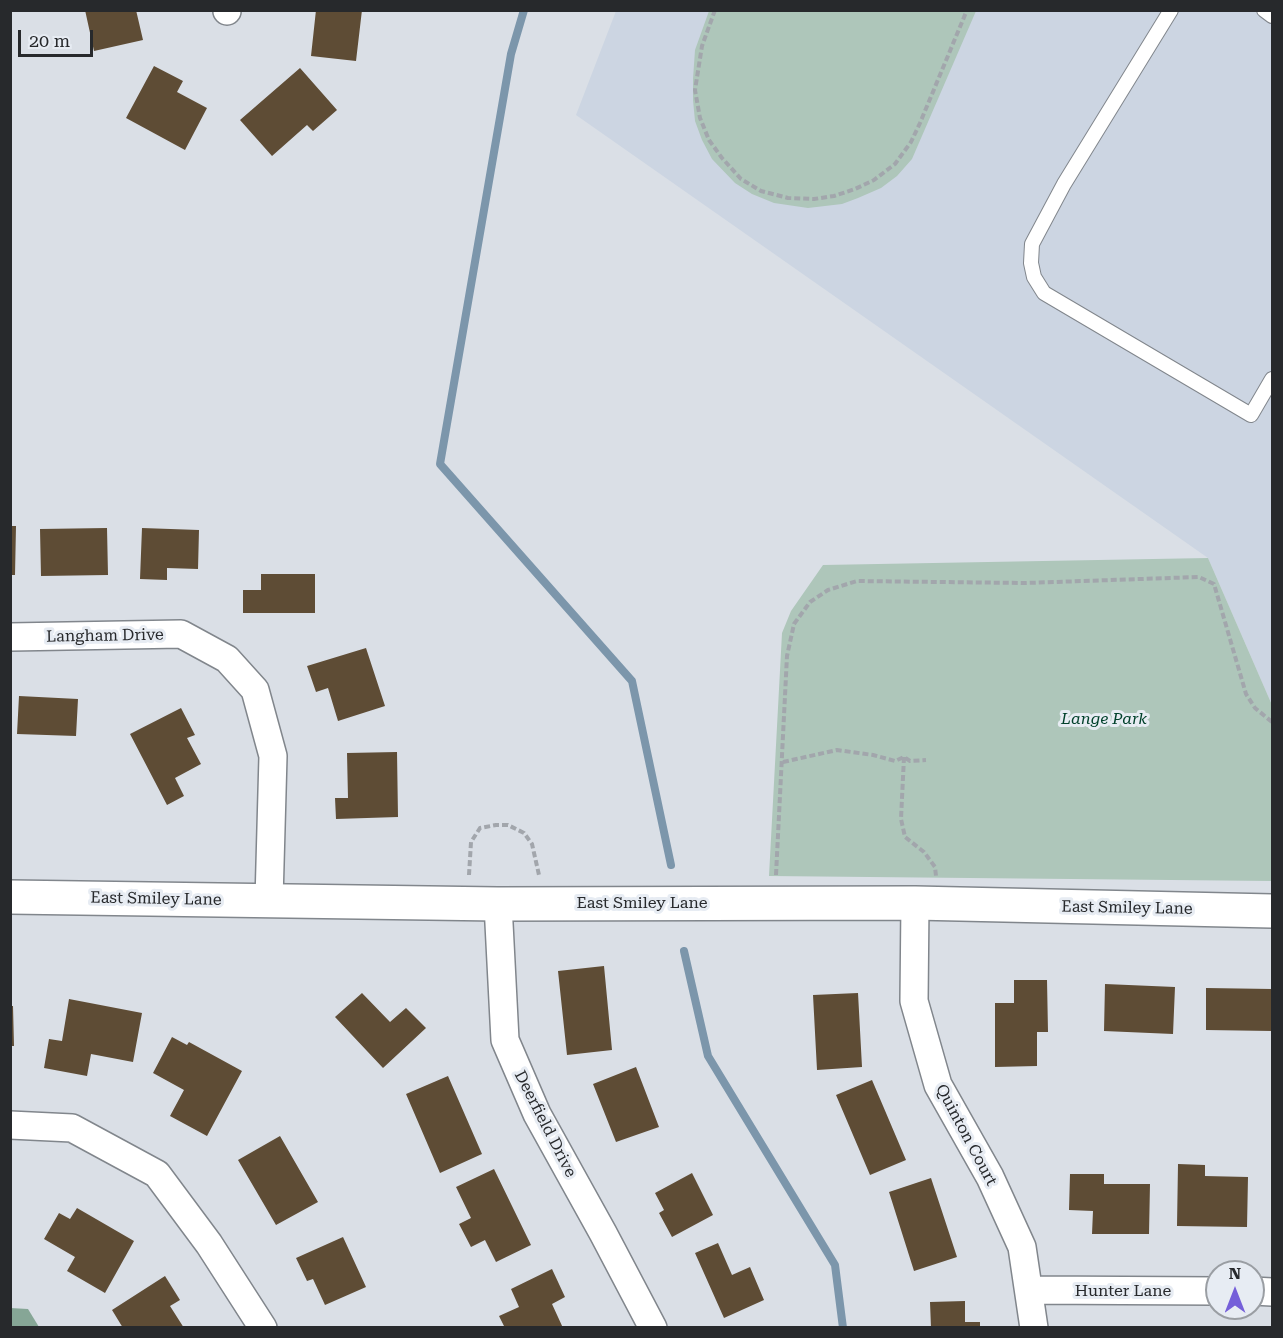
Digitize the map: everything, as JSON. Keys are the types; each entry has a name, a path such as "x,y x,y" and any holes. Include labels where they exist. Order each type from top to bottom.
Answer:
{"street":[{"name":"Langham Drive","path":"10,637 181,634 227,659 255,690 273,756 269,900"},
{"name":"East Smiley Lane","path":"10,897 498,904 928,903 1272,911"},
{"name":"Quinton Court","path":"928,903 914,1000 938,1085 990,1177 1022,1247 1034,1328"},
{"name":"Deerfield Drive","path":"498,904 505,1040 537,1114 603,1233 652,1328"},
{"path":"10,1125 72,1128 157,1174 209,1244 263,1328"},
{"name":"Hunter Lane","path":"1030,1290 1205,1291"}],"lane":[{"path":"1171,10 1070,175 1032,244 1031,263 1034,277 1044,293 1251,416 1272,380"},
{"path":"1264,10 1272,16"}],"path":[{"path":"714,10 702,46 695,90 700,118 709,140 741,179 761,191 788,198 814,199 834,196 855,189 874,180 895,164 911,142 967,10"},
{"path":"775,903 787,656 794,624 810,602 828,590 857,581 1024,583 1198,577 1214,584 1246,694 1255,708 1272,722"},
{"path":"783,762 837,750 895,761 904,757"},
{"path":"904,757 910,761 926,760"},
{"path":"904,757 901,819 905,837 924,852 935,867 928,903"},
{"path":"469,876 471,842 480,828 496,825 508,825 524,832 532,844 539,875"}],"shaded area":[{"path":"616,11 1272,11 1272,705 1208,558 576,115"}],"green space":[{"path":"709,10 976,11 912,159 897,176 881,188 842,204 808,208 774,203 752,194 735,183 712,159 702,140 695,121 693,79 695,50"},
{"name":"Lange Park","path":"1208,558 1272,705 1272,881 769,876 782,633 791,611 823,565"},
{"path":"10,1308 28,1309 39,1327 11,1327"}],"building":[{"path":"85,10 136,10 143,40 94,51"},
{"path":"316,10 362,10 356,61 311,56"},
{"path":"154,66 183,81 177,92 207,108 185,150 126,118"},
{"path":"300,68 337,110 313,131 307,125 272,156 240,120"},
{"path":"10,526 16,526 15,575 10,575"},
{"path":"107,528 108,575 41,576 40,529"},
{"path":"142,528 199,530 198,569 167,568 167,580 140,579"},
{"path":"261,574 315,574 315,613 243,613 243,590 261,590"},
{"path":"366,648 385,706 338,721 328,688 316,692 307,666"},
{"path":"19,696 78,699 76,736 17,734"},
{"path":"181,708 195,735 187,738 201,764 175,778 184,796 167,805 130,734"},
{"path":"397,752 398,817 336,819 335,798 348,798 347,753"},
{"path":"604,966 612,1050 567,1055 558,971"},
{"path":"1014,980 1047,980 1048,1032 1037,1032 1037,1066 995,1067 995,1003 1014,1003"},
{"path":"1105,984 1175,987 1173,1034 1104,1031"},
{"path":"1206,988 1272,989 1272,1031 1206,1030"},
{"path":"362,993 390,1022 406,1008 426,1028 383,1068 335,1017"},
{"path":"858,993 862,1067 817,1070 813,995"},
{"path":"69,999 142,1013 133,1062 91,1054 87,1076 44,1068 49,1039 62,1041"},
{"path":"10,1006 13,1006 14,1046 10,1046"},
{"path":"172,1037 187,1045 189,1042 242,1071 207,1136 170,1116 184,1090 153,1073"},
{"path":"636,1067 659,1127 616,1142 593,1084"},
{"path":"448,1076 482,1154 440,1173 406,1094"},
{"path":"872,1080 906,1160 870,1175 836,1095"},
{"path":"280,1136 318,1202 276,1225 238,1160"},
{"path":"1178,1164 1205,1165 1205,1176 1248,1177 1247,1227 1177,1226"},
{"path":"494,1169 531,1245 496,1262 485,1240 471,1247 459,1224 471,1218 456,1187"},
{"path":"692,1173 713,1215 672,1237 659,1213 664,1210 655,1193"},
{"path":"1070,1174 1104,1174 1104,1184 1150,1184 1149,1234 1092,1234 1093,1211 1069,1210"},
{"path":"931,1178 957,1257 914,1271 889,1192"},
{"path":"77,1208 134,1241 105,1293 67,1271 75,1257 44,1239 59,1213 70,1219"},
{"path":"343,1237 366,1287 325,1305 313,1279 307,1281 296,1258"},
{"path":"718,1243 732,1275 750,1267 764,1300 724,1318 695,1253"},
{"path":"552,1269 565,1297 552,1304 563,1328 505,1328 499,1316 519,1307 511,1289"},
{"path":"165,1276 180,1300 170,1306 184,1328 123,1328 112,1310"},
{"path":"965,1301 965,1322 980,1322 980,1328 931,1328 930,1302"}],"waterway":[{"path":"524,10 511,54 440,464 632,681 671,865"},
{"path":"684,951 708,1056 835,1265 843,1328"}]}
